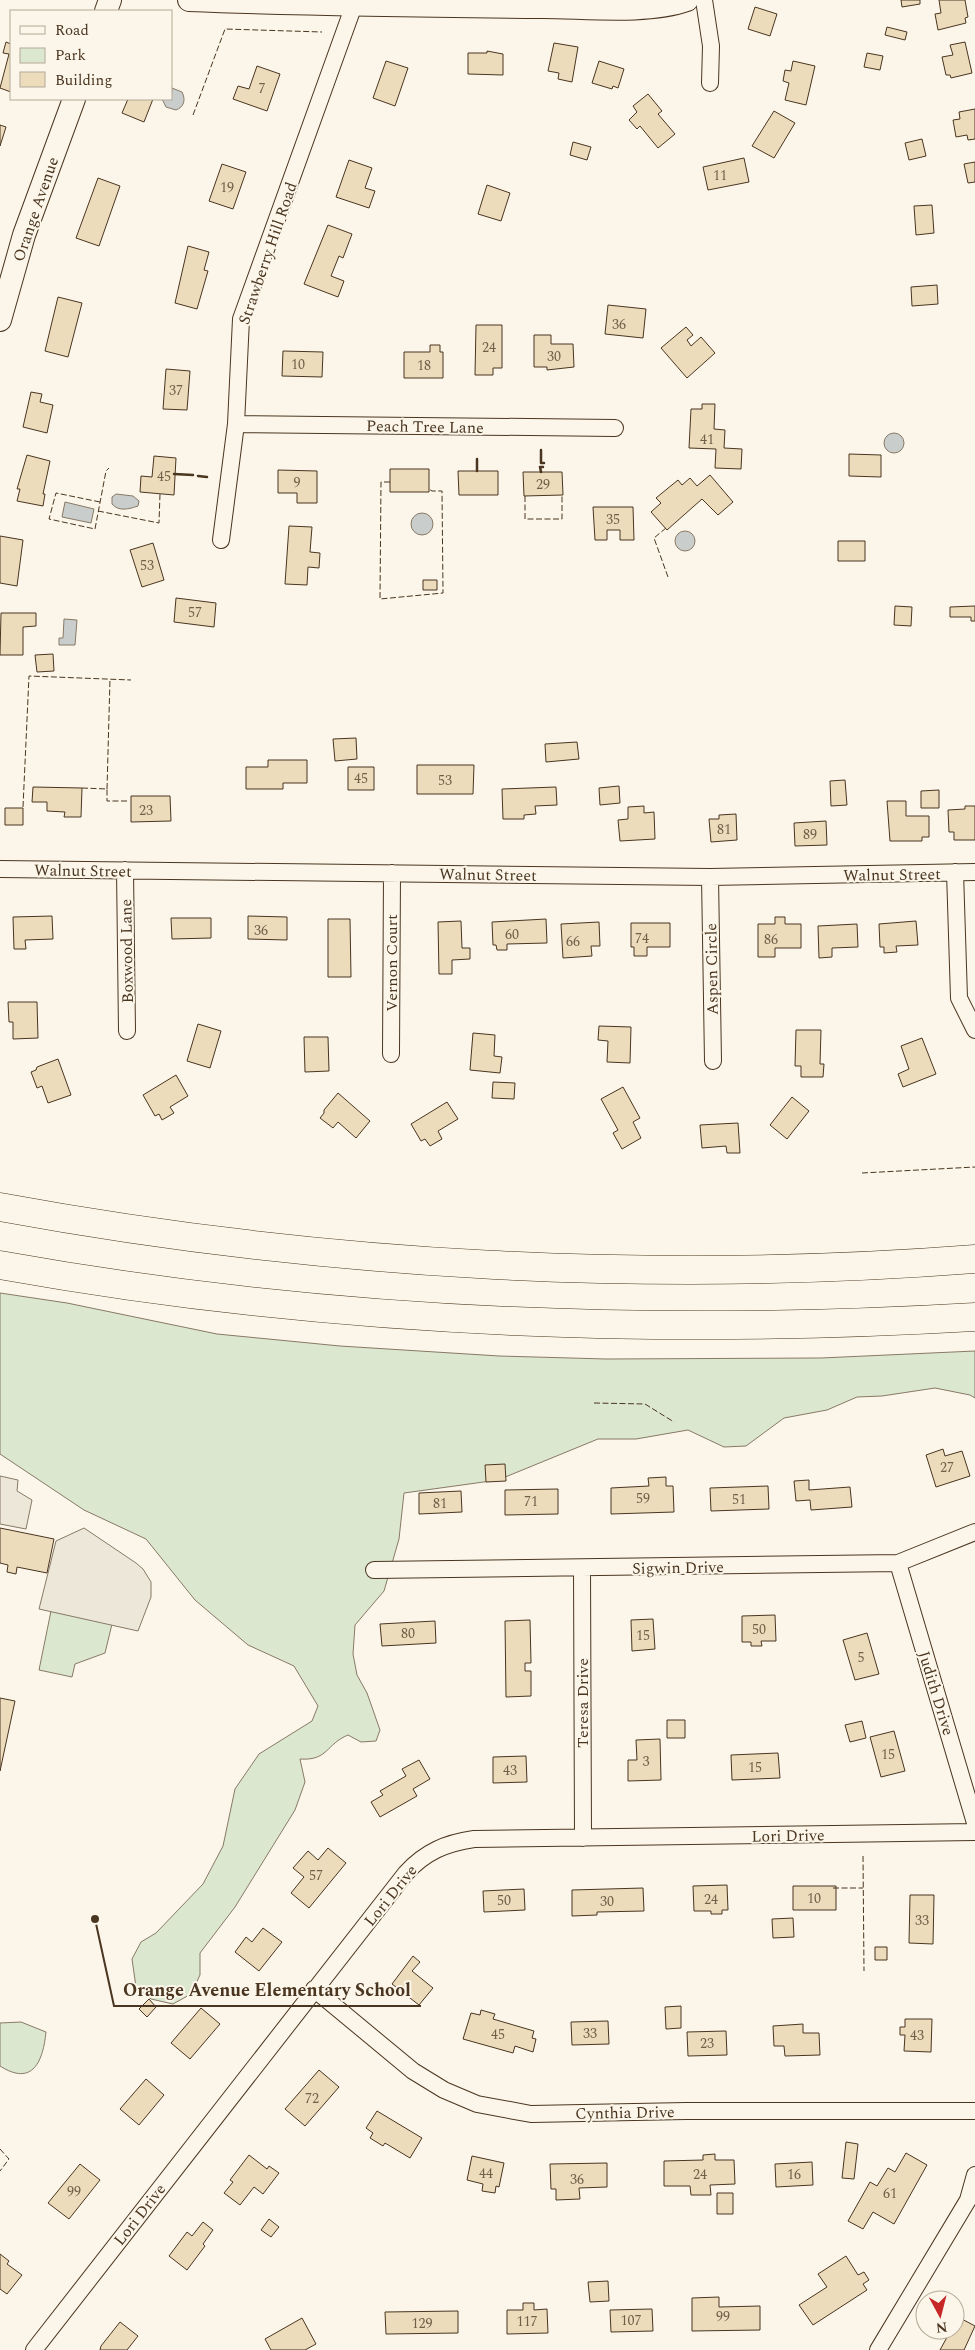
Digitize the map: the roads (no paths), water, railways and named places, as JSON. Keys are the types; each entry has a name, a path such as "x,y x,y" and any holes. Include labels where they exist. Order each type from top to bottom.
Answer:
{"highway":[{"path":"0,1207 139,1230 270,1246 487,1264 618,1268 750,1269 882,1265 975,1259"},
{"path":"0,1265 139,1288 258,1302 469,1320 589,1325 718,1327 854,1324 975,1317"}],"main road":[{"path":"189,0 354,5 643,7 670,5 687,0"},
{"name":"Orange Avenue","path":"0,320 24,235 74,100"}],"street":[{"path":"704,0 711,46 710,84"},
{"name":"Strawberry Hill Road","path":"221,540 236,424 241,319 354,5"},
{"name":"Peach Tree Lane","path":"236,424 615,428"},
{"name":"Walnut Street","path":"0,869 710,877 975,872"},
{"name":"Boxwood Lane","path":"125,870 127,1031"},
{"path":"955,872 959,998 975,1030"},
{"name":"Vernon Court","path":"391,1054 392,873"},
{"name":"Aspen Circle","path":"710,877 713,1060"},
{"name":"Sigwin Drive","path":"374,1570 898,1563 975,1532"},
{"name":"Judith Drive","path":"898,1563 975,1823"},
{"name":"Teresa Drive","path":"582,1568 583,1838"},
{"name":"Lori Drive","path":"34,2350 406,1873 433,1850 445,1844 474,1839 975,1832"},
{"name":"Cynthia Drive","path":"314,1989 413,2070 444,2090 477,2104 530,2114 686,2111 975,2111"},
{"path":"878,2350 968,2200 975,2175"}],"place":[{"name":"Orange Avenue Elementary School","path":"95,1919"}]}
